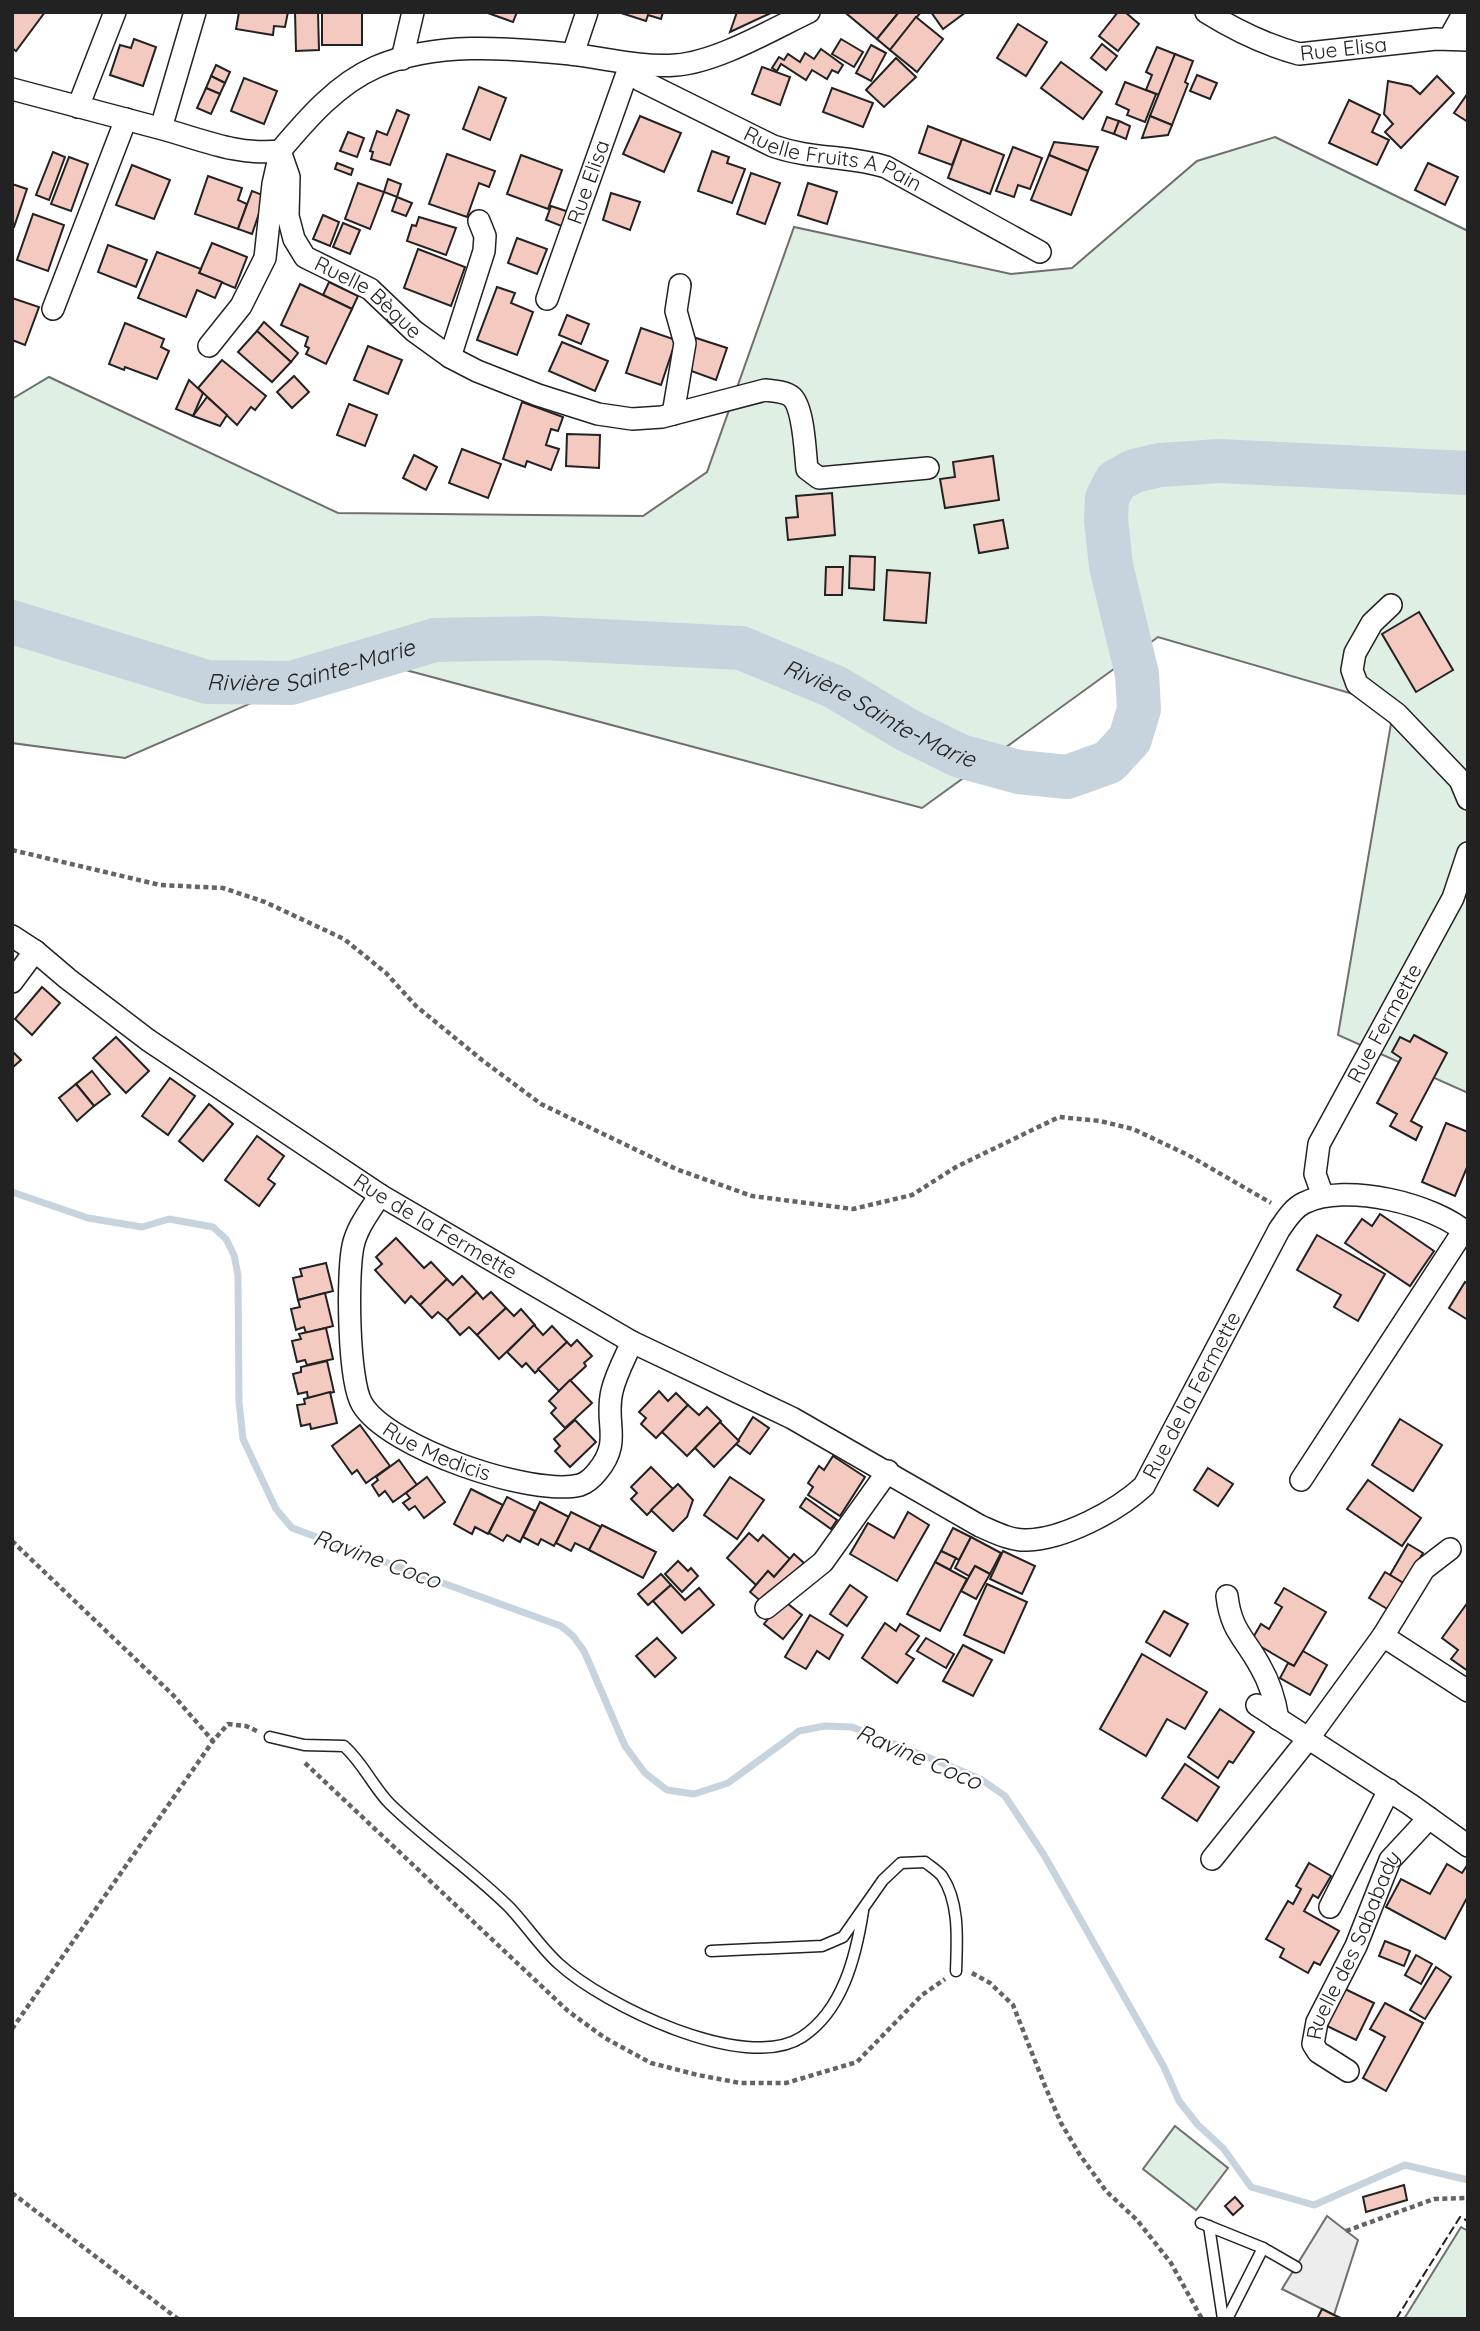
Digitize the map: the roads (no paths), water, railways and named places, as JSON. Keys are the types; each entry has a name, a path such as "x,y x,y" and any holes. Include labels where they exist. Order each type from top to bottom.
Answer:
{"street":[{"path":"78,107 115,12"},
{"path":"161,128 195,12"},
{"path":"402,59 413,12"},
{"path":"573,54 587,12"},
{"path":"209,346 242,306 265,258 273,184 280,151 304,121 336,93 375,68 418,54 483,47 573,54 630,65 677,65 714,56 809,12"},
{"name":"Rue Elisa","path":"1206,12 1278,49 1299,54 1458,39 1464,12"},
{"name":"Ruelle Fruits A Pain","path":"630,65 640,80 773,146 795,154 868,161 886,167 1040,251"},
{"name":"Rue Elisa","path":"547,299 630,65"},
{"path":"12,89 161,128 228,149 259,153 280,151"},
{"path":"53,309 126,119"},
{"name":"Ruelle Bègue","path":"280,151 289,177 288,216 294,239 305,257 370,289 414,331 450,357 477,371 538,395 598,414 632,419 673,414 765,390 780,391 792,397 799,411 807,469 819,478 928,468"},
{"path":"450,357 484,251 485,236 479,220"},
{"path":"673,414 684,342 676,311 680,285"},
{"path":"1391,605 1372,623 1355,653 1352,670 1357,684 1397,714 1460,780 1468,799"},
{"name":"Rue Fermette","path":"1323,1196 1315,1174 1318,1144 1453,898 1468,853"},
{"name":"Rue de la Fermette","path":"12,936 148,1040 380,1195 632,1342 792,1418 980,1526 1025,1541 1050,1537 1074,1528 1127,1502 1144,1486 1279,1230 1290,1214 1303,1203 1323,1196 1348,1195 1401,1200 1442,1215 1466,1232 1301,1480"},
{"path":"12,982 35,951"},
{"name":"Rue Medicis","path":"380,1195 361,1225 353,1246 352,1365 354,1386 362,1405 373,1418 400,1436 427,1451 470,1468 514,1481 570,1486 583,1484 596,1474 610,1454 611,1392 632,1342"},
{"path":"766,1608 823,1562 888,1471"},
{"path":"1212,1859 1308,1739 1383,1636 1424,1569 1450,1549"},
{"path":"1227,1596 1229,1616 1236,1632 1259,1663 1269,1683 1278,1719"},
{"path":"1383,1636 1468,1691"},
{"path":"1257,1705 1389,1790 1468,1846"},
{"name":"Ruelle des Sababady","path":"1330,1907 1389,1790"},
{"name":"Ruelle des Sababady","path":"1348,2071 1318,2052 1313,2044 1317,2022 1356,1946 1391,1860 1429,1818"}],"lane":[{"path":"270,1737 304,1745 344,1746 359,1759 388,1802 510,1908 559,1964 598,1993 650,2021 702,2038 772,2048 802,2037 830,2010 845,1981 857,1950 863,1911"},
{"path":"711,1951 822,1946 843,1937 883,1880 901,1863 925,1861 942,1876 951,1899 957,1927 956,1971"},
{"path":"1225,2319 1205,2225 1263,2248 1296,2267"},
{"path":"1225,2319 1263,2248"}],"waterway":[{"name":"Rivière Sainte-Marie","path":"12,622 207,682 291,683 435,640 542,638 741,648 835,687 907,730 960,756 1019,772 1067,777 1109,762 1130,739 1139,709 1137,674 1111,566 1106,520 1107,498 1116,481 1134,471 1160,465 1219,461 1468,473"},
{"name":"Ravine Coco","path":"12,1192 88,1218 142,1227 169,1219 213,1227 226,1239 234,1255 238,1275 239,1402 243,1439 276,1509 292,1528 561,1626 584,1651 625,1746 645,1773 667,1790 694,1794 728,1783 799,1731 825,1726 852,1727 982,1780 1005,1796 1044,1855 1164,2067 1179,2101 1198,2125 1223,2148 1251,2187 1314,2205 1405,2165 1468,2180"}]}
